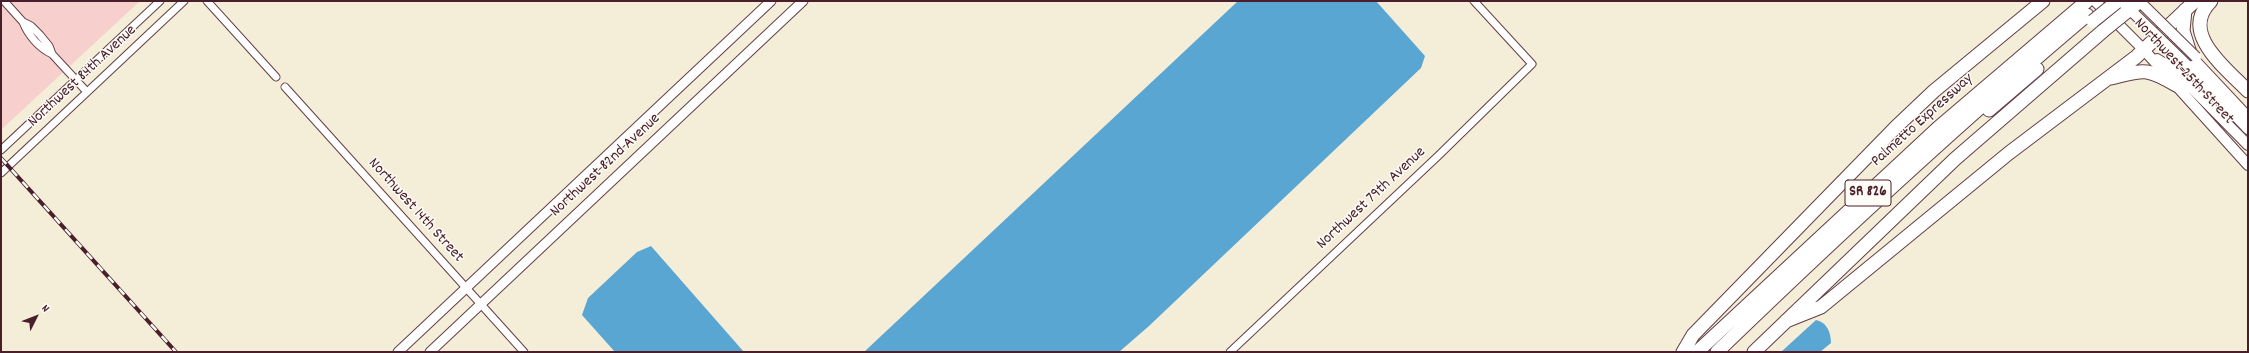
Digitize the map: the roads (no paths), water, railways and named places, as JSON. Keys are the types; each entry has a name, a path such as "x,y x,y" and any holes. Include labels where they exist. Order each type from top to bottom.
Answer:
{"highway":[{"path":"1683,352 1693,335 1896,127 1934,92 2043,1"},
{"path":"1717,352 1920,159 2087,11 2104,1"},
{"path":"1729,352 2087,11 2118,1"},
{"name":"SR 826","path":"1754,352 1955,159 2138,1"},
{"path":"1786,321 1821,307 2008,153 2144,50 2164,29 2195,1"},
{"path":"2211,1 2201,15 2199,26 2202,38 2209,50 2248,91"},
{"path":"2184,10 2183,31 2192,60"},
{"name":"Palmetto Expressway","path":"1697,352 1932,134 2087,11"},
{"path":"2105,80 2141,71 2150,71 2176,85"}],"main road":[{"name":"Northwest 25th Street","path":"2095,1 2144,50 2248,164"},
{"path":"2121,1 2192,60 2248,110"},
{"name":"Northwest 25th Street","path":"2138,1 2192,60 2248,117"},
{"path":"2138,1 2192,60 2248,129"},
{"path":"2144,50 2173,69 2248,145"}],"street":[{"path":"4,1 23,22 31,26 40,35 49,46 52,54 87,92"},
{"name":"Northwest 84th Avenue","path":"1,150 160,1"},
{"name":"Northwest 84th Avenue","path":"1,173 184,1"},
{"path":"207,1 276,77"},
{"name":"Northwest 82nd Avenue","path":"398,352 771,1"},
{"name":"Northwest 82nd Avenue","path":"430,352 803,1"},
{"name":"Northwest 79th Avenue","path":"1230,352 1438,156 1532,64 1474,1"},
{"name":"Northwest 14th Street","path":"285,87 524,352"}],"water":[{"path":"1238,1 1376,1 1425,56 1421,68 1149,326 1119,352 864,352"},
{"path":"651,246 744,352 615,352 582,315 588,298 637,252"},
{"path":"1816,320 1823,323 1828,328 1831,343 1820,352 1781,352"}],"railway":[{"path":"1,158 176,352"}]}
